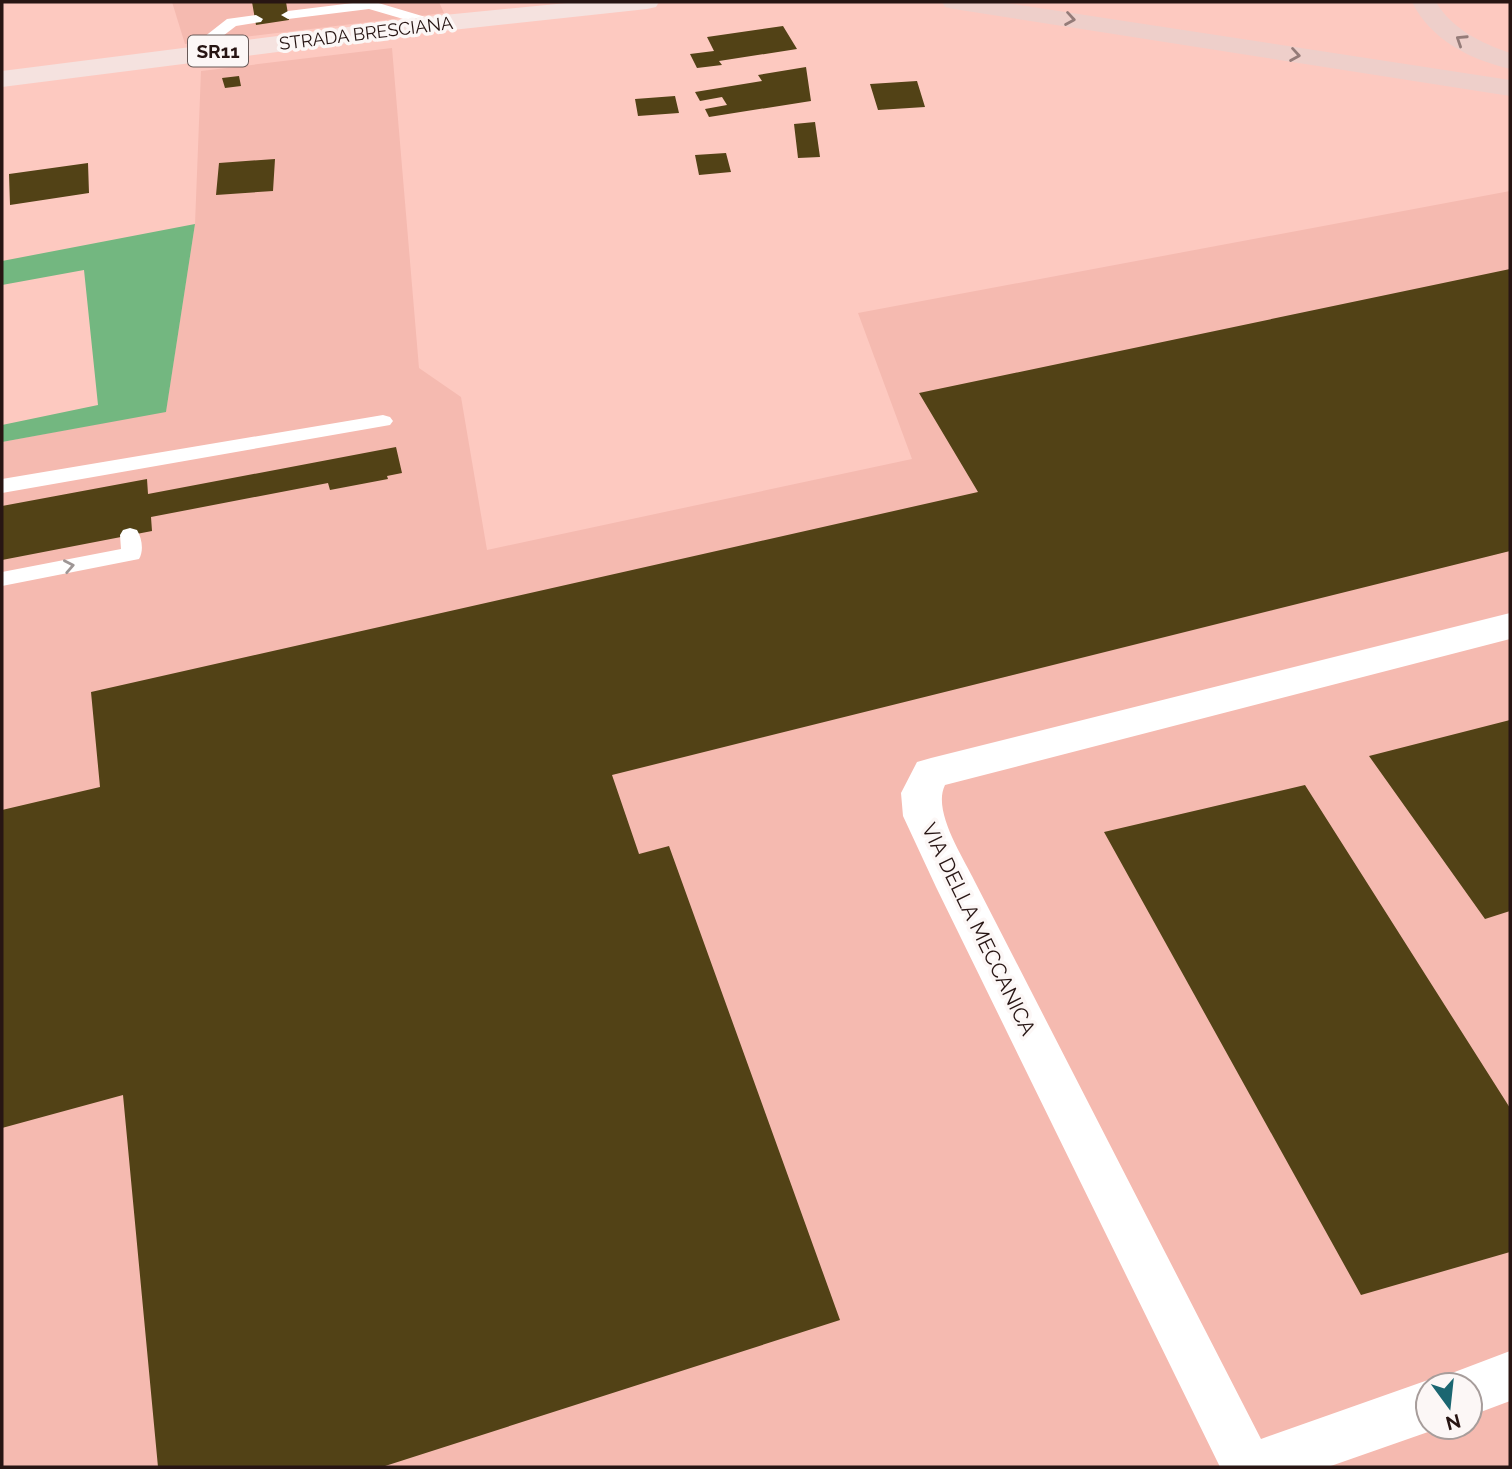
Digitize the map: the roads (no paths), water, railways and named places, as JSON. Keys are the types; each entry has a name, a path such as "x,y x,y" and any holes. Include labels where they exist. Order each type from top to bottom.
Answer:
{"highway":[{"path":"954,2 1510,88"},
{"path":"1424,2 1432,16 1456,37 1470,46 1510,61"}],"main road":[{"name":"STRADA BRESCIANA","path":"2,79 435,24 647,2"}],"street":[{"name":"VIA DELLA MECCANICA","path":"1247,1467 957,887 923,816 921,793 931,773 1510,626"},
{"path":"1484,1386 1510,1377"},
{"path":"1256,1467 1414,1411"}],"lane":[{"path":"289,15 370,5 435,24"},
{"path":"189,55 232,22 256,19"},
{"path":"2,486 125,474 383,421"},
{"path":"2,579 132,554 130,535"}]}
